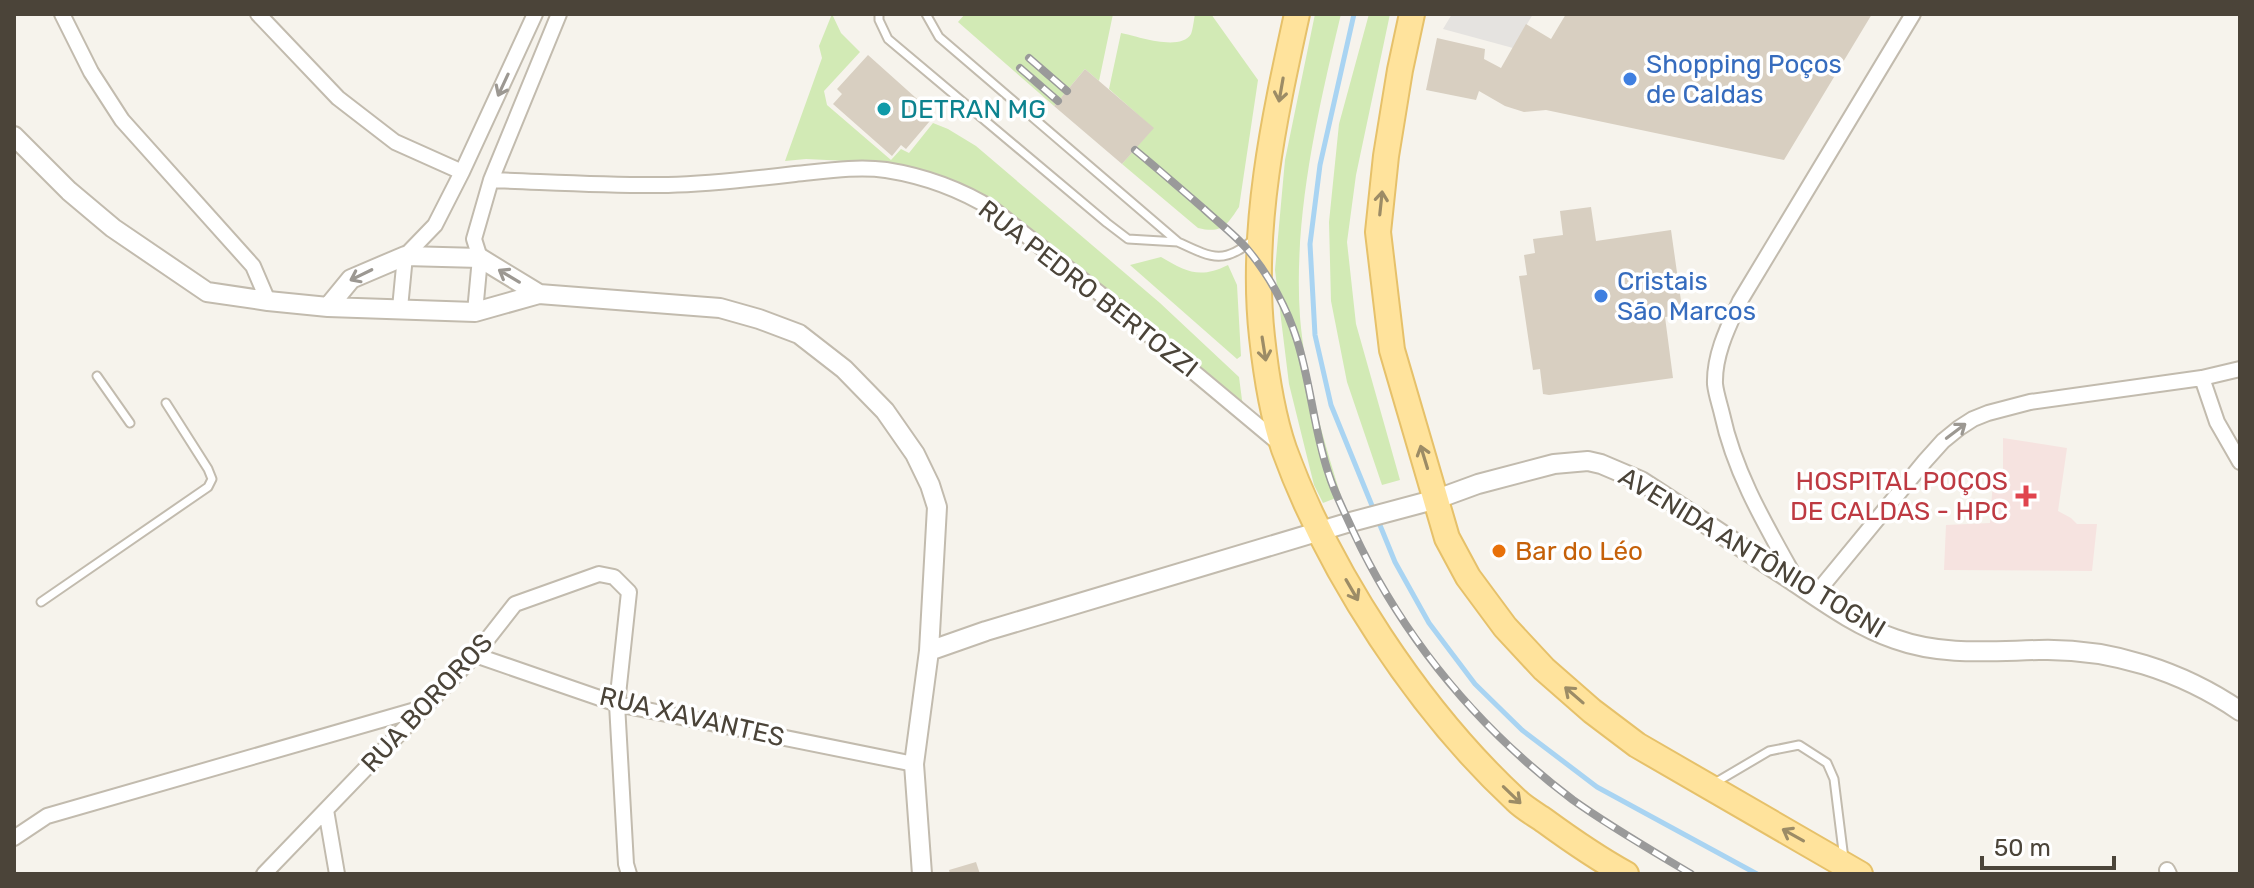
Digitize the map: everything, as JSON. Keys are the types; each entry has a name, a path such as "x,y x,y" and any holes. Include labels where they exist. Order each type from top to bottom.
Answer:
{"main road":[{"path":"1297,14 1279,100 1259,235 1262,335 1283,447 1318,532 1379,636 1466,748 1517,801 1588,852 1626,874"},
{"path":"1412,14 1388,142 1378,232 1392,350 1447,538 1468,577 1505,627 1544,669 1592,711 1637,745 1853,870"}],"street":[{"path":"62,14 91,72 122,120 253,266 268,301"},
{"path":"258,14 338,98 395,142 462,172"},
{"path":"328,307 351,279 405,256 435,225 535,14"},
{"path":"475,312 480,258 474,239 491,180 559,14"},
{"path":"1798,584 1760,516 1734,458 1715,384 1718,357 1740,301 1913,14"},
{"path":"14,136 69,191 113,228 207,292 328,307 475,312 539,294 720,308 799,334 844,369 885,411 915,454 937,507 931,629 914,764 922,874"},
{"name":"RUA PEDRO BERTOZZI","path":"491,180 666,185 867,169 885,170 939,183 994,210 1099,293 1283,447"},
{"path":"405,256 480,258 539,294"},
{"path":"400,308 405,256"},
{"path":"1814,596 1925,461 1943,441 1973,419 2030,402 2202,378 2240,369"},
{"path":"2202,378 2217,422 2240,462"},
{"name":"AVENIDA ANTÔNIO TOGNI","path":"929,651 986,631 1437,499 1478,484 1554,464 1588,461 1641,481 1814,596 1895,639 1945,651 2097,653 2183,679 2240,711"},
{"name":"RUA BOROROS","path":"264,874 475,655 515,604 599,574 614,577 629,592 617,704"},
{"name":"AVENIDA ANTÔNIO TOGNI","path":"931,629 986,631"},
{"name":"RUA XAVANTES","path":"475,655 617,704 914,764"},
{"path":"617,704 629,874"},
{"path":"14,838 47,816 426,707"},
{"path":"326,810 337,874"}],"lane":[{"path":"879,14 888,39 1107,223 1128,239 1178,242"},
{"path":"926,14 939,37 1178,242 1206,255 1220,256 1239,252 1259,235"},
{"path":"97,376 130,423"},
{"path":"41,602 208,487 212,479 208,469 166,403"},
{"path":"1708,787 1769,751 1799,745 1827,763 1834,779 1853,870"}],"shaded area":[{"path":"1452,14 1533,14 1513,48 1443,29"},
{"name":"HOSPITAL POÇOS DE CALDAS - HPC","path":"2003,438 2067,448 2058,511 2077,524 2097,524 2092,571 1944,570 1946,525 1990,523 1993,480 2003,479"}],"green space":[{"path":"832,14 841,33 860,52 824,91 827,105 891,160 901,149 909,153 933,123 976,146 1160,303 1239,377 1246,414 986,201 888,163 806,159 785,161 822,58 819,46"},
{"path":"965,14 1113,14 1099,81 1085,69 1054,106 958,22"},
{"path":"1195,14 1211,14 1258,80 1239,207 1227,223 1213,230 1198,228 1122,164 1153,128 1109,89 1121,33 1178,42 1191,34"},
{"path":"1315,14 1341,14 1309,164 1300,241 1300,317 1306,363 1321,430 1341,496 1323,503 1314,485 1289,384 1275,270 1285,160"},
{"path":"1369,14 1390,14 1356,175 1347,242 1356,324 1400,480 1382,485 1347,382 1331,301 1329,222 1339,124"},
{"path":"1161,257 1178,267 1201,273 1228,265 1237,285 1241,356 1237,359 1130,265"}],"building":[{"name":"Shopping Poços de Caldas","path":"1566,14 1872,14 1784,160 1546,110 1524,112 1505,106 1479,91 1476,100 1426,90 1437,38 1485,49 1484,59 1501,68 1526,24 1551,39"},
{"name":"DETRAN MG","path":"868,55 935,115 906,149 901,145 892,156 833,104 842,94 837,89"},
{"path":"1085,69 1154,128 1122,164 1054,106"},
{"name":"Cristais São Marcos","path":"1591,207 1596,241 1671,230 1683,315 1665,317 1673,378 1543,394 1540,369 1533,370 1519,276 1527,275 1524,255 1535,253 1533,239 1563,235 1560,211"},
{"path":"976,862 980,874 950,874 949,870"}],"waterway":[{"path":"1354,14 1320,165 1310,244 1315,335 1331,405 1395,562 1429,623 1475,684 1522,730 1597,787 1757,874"}],"railway":[{"path":"1029,58 1067,91"},
{"path":"1020,68 1058,101"},
{"path":"1135,150 1238,239 1270,281 1297,340 1324,459 1334,489 1395,608 1446,679 1506,743 1573,800 1691,874"}],"place":[{"name":"Shopping Poços de Caldas","path":"1630,79"},
{"name":"DETRAN MG","path":"884,109"},
{"name":"Cristais São Marcos","path":"1601,296"},
{"name":"HOSPITAL POÇOS DE CALDAS - HPC","path":"2026,496"},
{"name":"Bar do Léo","path":"1499,551"}]}
